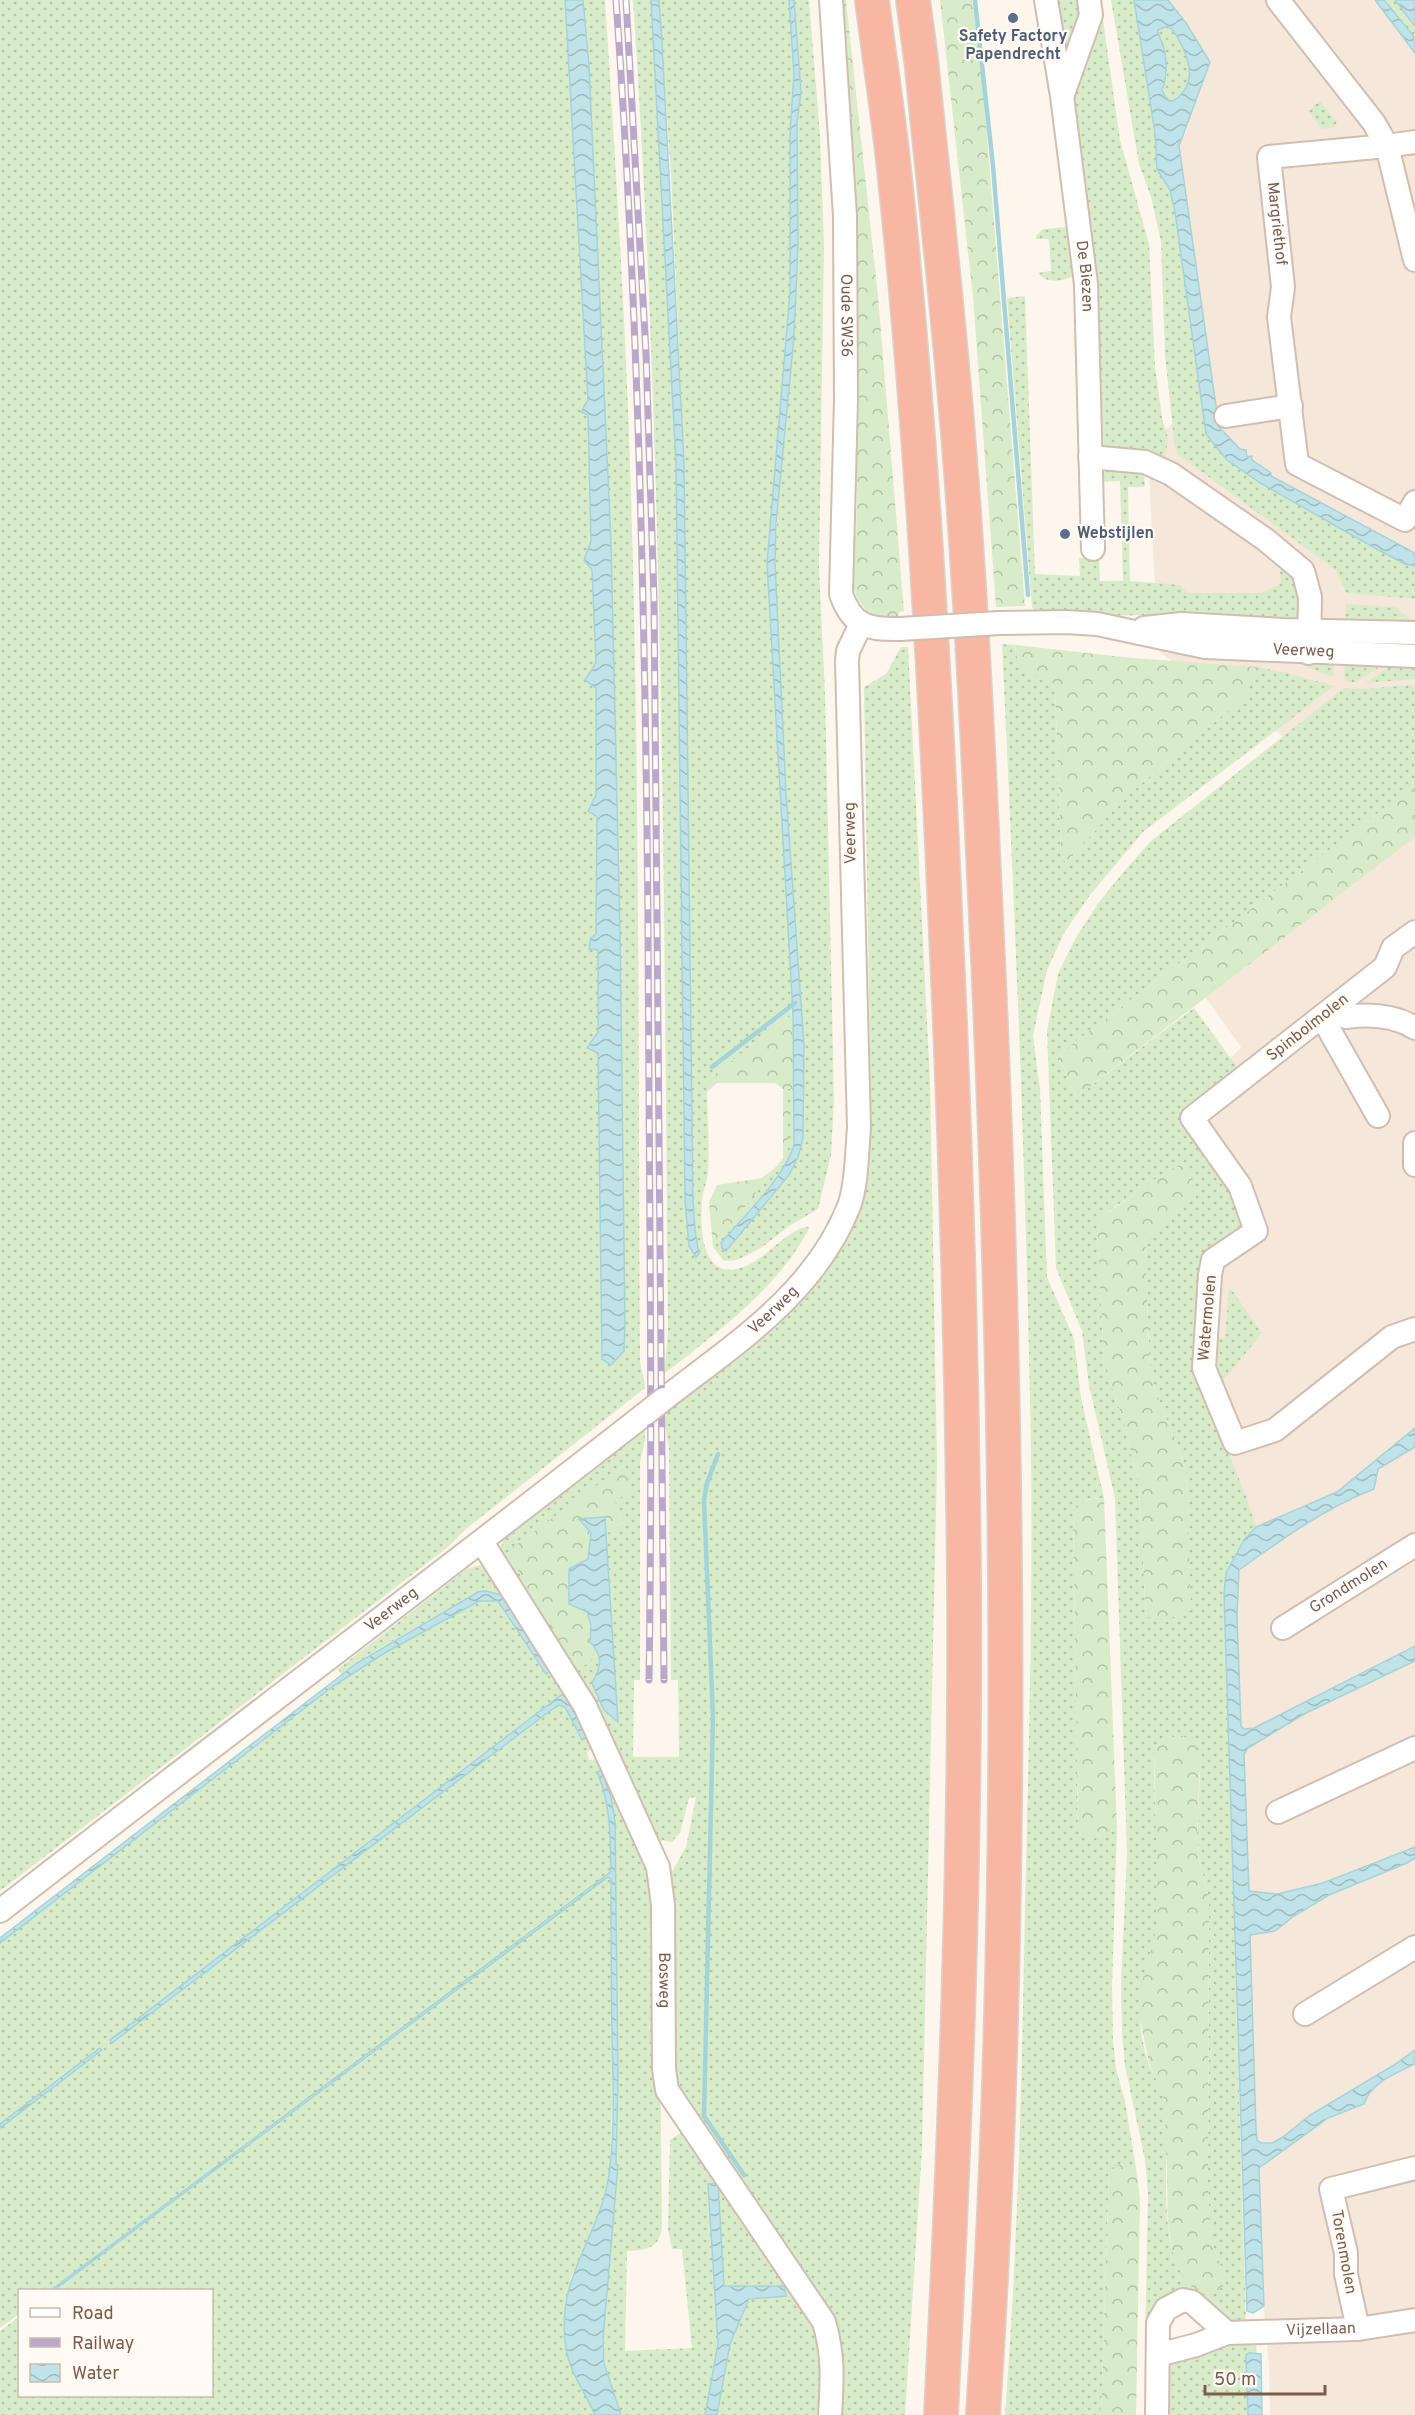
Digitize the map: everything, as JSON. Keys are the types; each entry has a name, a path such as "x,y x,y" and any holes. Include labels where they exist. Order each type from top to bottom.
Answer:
{"highway":[{"path":"872,0 894,167 922,481 936,700 958,1187 964,1580 961,1912 941,2415"},
{"path":"913,0 925,94 963,490 975,683 998,1182 1007,1598 1004,1898 993,2256 983,2415"}],"street":[{"name":"Oude SW36","path":"831,0 845,216 846,399 839,580 846,609 861,624"},
{"name":"De Biezen","path":"1046,0 1062,96 1086,284 1093,549"},
{"name":"De Biezen","path":"1062,96 1091,15 1089,0"},
{"path":"1278,0 1374,123 1387,146 1415,260"},
{"name":"Margriethof","path":"1415,142 1269,157 1283,287 1278,317 1297,464 1405,520 1415,502"},
{"path":"1226,416 1290,406"},
{"path":"1090,457 1152,465 1171,474 1266,540 1303,571 1310,597 1308,653"},
{"name":"Veerweg","path":"0,1911 261,1708 482,1542 769,1317 798,1289 824,1254 850,1204 859,1128 847,661 848,651 861,624 882,630 1000,622 1066,622 1096,624 1205,647 1415,656"},
{"name":"Veerweg","path":"1122,630 1182,624 1415,633"},
{"name":"Spinbolmolen","path":"1192,1118 1385,967 1393,948 1415,932"},
{"path":"1330,1011 1346,1017 1368,1014 1405,1022 1415,1028"},
{"path":"1330,1011 1378,1116"},
{"name":"Watermolen","path":"1192,1118 1240,1186 1256,1231 1213,1260 1210,1275 1204,1368 1235,1443 1275,1430 1392,1337 1415,1329"},
{"path":"1415,1143 1415,1165"},
{"name":"Bosweg","path":"482,1542 585,1706 656,1861 662,1885 663,1905 664,2069 667,2090 824,2322 831,2345 833,2367 830,2415"},
{"name":"Grondmolen","path":"1283,1628 1415,1545"},
{"path":"1278,1812 1415,1748"},
{"path":"1305,2014 1415,1947"},
{"name":"Torenmolen","path":"1358,2329 1346,2274 1346,2253 1331,2189 1415,2168"},
{"path":"1156,2415 1158,2323 1166,2309 1183,2300 1192,2302 1227,2333"},
{"name":"Vijzellaan","path":"1158,2355 1196,2345 1227,2333 1358,2329 1415,2320"}],"shaded area":[{"path":"1166,0 1415,0 1415,2415 1270,2415 1269,2368 1243,2061 1224,1768 1186,1106 1241,1047 1191,977 1380,802 1159,652 1147,443 1210,397 1172,141 1194,36"}],"green space":[{"path":"0,0 565,0 588,400 581,412 588,415 591,541 584,560 592,570 596,663 585,680 596,688 596,795 588,811 597,817 596,934 591,938 589,949 598,950 598,1032 587,1048 598,1052 602,1359 611,1365 624,1351 620,932 611,542 589,66 583,0 605,0 623,290 630,464 637,800 640,1361 645,1388 467,1528 448,1547 0,1891"},
{"path":"633,0 651,0 676,463 685,1200 689,1246 698,1256 693,1201 684,462 671,175 659,0 789,0 794,74 790,133 790,292 767,563 793,1014 707,1080 709,1162 701,1215 704,1245 709,1257 716,1265 726,1270 740,1268 757,1260 790,1234 804,1227 810,1227 797,1250 764,1290 726,1325 664,1374 668,1333 660,666 651,333"},
{"path":"794,0 809,0 820,136 824,246 819,568 825,694 834,1098 831,1155 818,1209 789,1226 761,1248 737,1260 724,1261 713,1247 783,1158 788,1146 788,1089 794,1089 794,1137 791,1155 726,1251 789,1175 798,1157 803,1138 804,1045 786,793 775,563 779,484 794,337 798,244 796,134 801,92"},
{"path":"840,0 846,0 878,296 904,611 899,612 899,621 885,622 870,615 858,600 851,578 851,543 856,534 857,495 854,258"},
{"path":"940,0 976,0 1025,606 996,607 973,297"},
{"path":"1050,0 1083,0 1068,59"},
{"path":"1111,0 1134,0 1155,133 1157,169 1170,190 1175,212 1206,434 1262,484 1373,547 1405,564 1415,566 1415,599 1346,593 1336,570 1180,456 1175,449 1165,355 1161,241 1151,197 1139,164"},
{"path":"1384,0 1395,0 1415,26 1415,39"},
{"path":"1102,13 1120,140 1149,244 1155,367 1162,418 1168,438 1165,459 1104,452 1094,257 1073,95"},
{"path":"1167,26 1180,42 1189,71 1185,90 1173,101 1167,100 1162,90 1167,75 1158,30"},
{"path":"1320,101 1337,122 1334,127 1322,129 1308,111"},
{"path":"1066,227 1071,230 1075,274 1061,280 1045,279 1038,273 1051,271 1049,239 1036,239 1036,236 1043,229"},
{"path":"1025,296 1035,574 1080,576 1079,558 1099,558 1100,581 1123,581 1120,481 1102,482 1105,469 1144,471 1145,487 1128,487 1130,581 1180,585 1187,593 1262,593 1281,583 1280,571 1287,567 1301,592 1301,620 1186,615 1037,616 1032,607 1007,298"},
{"path":"1346,604 1396,607 1415,624 1345,624"},
{"path":"1002,644 1016,645 1015,650 1052,680 1055,689 1061,854 1066,863 1142,783 1247,695 1257,667 1334,686 1143,832 1090,895 1064,933 1047,970 1033,1036 1040,1089 1047,1277 1074,1339 1081,1398 1104,1498 1089,1499 1073,1509 1078,1831 1084,1838 1092,1839 1117,1829 1112,1988 1113,2039 1116,2069 1125,2101 1136,2168 1127,2164 1109,2170 1101,2415 1005,2415 1021,2098 1029,1718 1031,1463 1022,1116"},
{"path":"1016,645 1132,658 1257,667 1247,695 1142,783 1066,863 1061,854 1055,689 1052,680 1027,675 1024,672 1017,658"},
{"path":"901,647 908,647 930,1081 937,1463 922,2149 905,2415 832,2415 837,2356 674,2085 669,1877 686,1847 696,1797 689,1798 680,1833 672,1842 660,1840 644,1829 572,1676 600,1652 604,1710 617,1721 606,1534 623,1523 615,1502 624,1465 520,1574 520,1592 499,1556 504,1534 645,1428 640,1462 640,1680 634,1680 633,1757 679,1757 678,1680 671,1680 669,1450 664,1414 761,1337 807,1295 836,1250 868,1165 871,1113 864,687 886,674"},
{"path":"1334,656 1333,677 1286,659"},
{"path":"1345,658 1391,660 1356,682 1347,682 1344,677"},
{"path":"1400,660 1415,660 1415,679 1365,683"},
{"path":"1415,685 1415,785 1071,1045 1059,1057 1076,1097 1194,1008 1242,1074 1186,1115 1238,1193 1249,1224 1202,1254 1196,1343 1201,1386 1246,1496 1256,1527 1243,1542 1234,1558 1224,1594 1246,2324 1229,2323 1206,2302 1152,2317 1145,2345 1148,2193 1145,2160 1125,2066 1122,2033 1121,1983 1127,1854 1115,1498 1089,1386 1082,1331 1056,1268 1047,1031 1058,974 1075,939 1099,902 1151,841 1344,688","holes":["1136,1193 1196,1196 1145,1239 1150,1376 1186,1469 1188,1529 1180,1616 1146,1617 1139,1487 1124,1422 1104,1364 1097,1230 1107,1213","1178,1735 1200,1773 1197,1836 1200,1863 1209,1899 1208,2187 1211,2241 1223,2272 1210,2294 1191,2284 1178,2266 1170,2241 1167,2212 1165,2103 1147,2059 1140,2021 1142,1992 1155,1944 1158,1921 1154,1752 1162,1739"]},
{"path":"1415,785 1415,837 1076,1097 1059,1057 1071,1045"},
{"path":"793,1014 794,1089 788,1089 788,1146 783,1158 783,1089 775,1083 717,1083 707,1092 707,1080"},
{"path":"777,1166 713,1247 709,1202 717,1185 762,1178"},
{"path":"1182,1166 1194,1182 1196,1196 1145,1239 1150,1376 1186,1469 1191,1611 1175,1617 1157,1618 1146,1617 1139,1487 1124,1422 1104,1364 1097,1230 1099,1221 1106,1214 1168,1170"},
{"path":"1229,1286 1262,1333 1218,1387 1210,1363 1213,1337 1225,1338"},
{"path":"624,1465 631,1490 615,1502 623,1523 606,1534 605,1517 579,1520 591,1533 588,1560 569,1569 591,1626 590,1642 600,1652 572,1676 520,1592 520,1574 508,1551"},
{"path":"1104,1498 1117,1829 1093,1839 1084,1838 1078,1831 1073,1509 1084,1501"},
{"path":"479,1565 488,1567 570,1690 594,1747 587,1752 589,1760 599,1759 644,1847 659,1949 662,2228 655,2244 640,2250 627,2251 625,2351 692,2348 682,2249 672,2249 668,2229 670,2140 685,2130 816,2319 826,2415 717,2415 730,2344 750,2299 786,2296 783,2286 724,2286 717,2183 708,2184 718,2344 705,2415 621,2415 614,2396 606,2369 603,2339 618,2165 616,2165 618,2080 615,1822 607,1785 603,1786 610,1821 611,1871 608,1874 52,2289 18,2289 18,2315 0,2328 0,2128 102,2050 87,2058 0,2124 0,1943 332,1687 383,1654 480,1601 498,1601 545,1674 501,1596 486,1591 478,1592 370,1654 342,1675 338,1669 467,1569","holes":["560,1695 565,1696 586,1737 581,1740 565,1707 559,1705 551,1710 113,2043 110,2040"]},
{"path":"1178,1735 1192,1741 1200,1755 1197,1836 1200,1863 1209,1899 1208,2187 1211,2241 1223,2272 1224,2284 1211,2294 1200,2292 1192,2287 1183,2277 1174,2260 1168,2225 1165,2101 1149,2063 1139,2014 1140,1990 1158,1924 1154,1752 1162,1739"},
{"path":"605,1877 611,1879 613,2080 610,2168 601,2212 570,2279 595,2415 0,2415 0,2331 18,2318 18,2397 213,2397 213,2289 55,2289"},
{"path":"1128,2164 1136,2168 1140,2199 1136,2415 1101,2415 1109,2170 1117,2165"},
{"path":"1256,2339 1258,2415 1148,2415 1149,2351"}],"water":[{"path":"565,0 583,0 589,66 611,542 620,932 625,1324 624,1351 611,1365 602,1359 598,1053 587,1048 598,1032 598,950 589,949 591,938 596,934 597,817 588,811 596,795 596,688 585,680 596,663 592,570 584,560 591,541 588,415 581,412 588,400"},
{"path":"651,0 659,0 662,42 684,462 693,1201 699,1254 696,1257 689,1246 685,1200 676,463"},
{"path":"789,0 794,0 801,92 797,123 798,244 794,337 776,523 775,563 786,793 804,1045 803,1138 798,1157 789,1175 726,1251 722,1248 721,1243 783,1169 794,1144 793,1014 767,563 790,292 790,133 794,74"},
{"path":"1134,0 1168,0 1186,23 1210,62 1179,146 1219,427 1240,449 1246,450 1247,457 1252,456 1252,460 1271,473 1271,476 1415,553 1415,566 1405,564 1373,547 1262,484 1227,460 1206,434 1175,212 1170,190 1157,169 1155,133","holes":["1167,26 1183,48 1189,71 1185,90 1173,101 1167,100 1162,90 1166,62 1158,30"]},
{"path":"1375,0 1384,0 1411,33 1415,39 1415,53"},
{"path":"1395,0 1415,0 1415,26"},
{"path":"1415,1428 1415,1447 1378,1469 1374,1489 1321,1515 1239,1570 1237,1616 1241,1726 1244,1729 1254,1728 1415,1646 1415,1661 1306,1713 1248,1748 1244,1754 1249,1891 1277,1894 1323,1883 1415,1847 1415,1858 1407,1863 1329,1895 1294,1916 1275,1931 1250,1935 1256,2129 1257,2140 1261,2143 1272,2143 1283,2137 1310,2115 1415,2050 1415,2064 1378,2084 1367,2096 1364,2104 1328,2118 1259,2168 1264,2306 1253,2313 1247,2311 1224,1594 1226,1573 1244,1540 1256,1527 1337,1492"},
{"path":"605,1517 618,1722 604,1710 592,1683 600,1662 590,1642 591,1626 587,1612 569,1604 569,1569 588,1559 591,1533 579,1519"},
{"path":"486,1591 501,1595 552,1670 546,1674 498,1601 479,1601 383,1654 332,1687 0,1943 0,1938 357,1663 478,1592"},
{"path":"561,1695 565,1695 587,1737 582,1740 565,1707 559,1705 551,1710 112,2043 110,2040"},
{"path":"601,1770 611,1797 615,1822 618,2080 616,2164 618,2165 603,2339 604,2363 621,2415 595,2415 568,2358 564,2322 573,2276 599,2213 606,2191 610,2166 613,2100 611,1879 608,1877 52,2289 608,1874 611,1871 610,1833 605,1796 597,1772"},
{"path":"100,2048 102,2050 0,2128 0,2124"},
{"path":"718,2183 724,2286 784,2286 786,2296 749,2299 730,2344 717,2415 705,2415 718,2344 708,2184"},
{"path":"1261,2354 1262,2415 1248,2415 1246,2355"}],"waterway":[{"path":"975,0 993,166 1028,595"},
{"path":"712,1067 795,1003"},
{"path":"718,1454 707,1483 704,1500 713,1717 704,2116 744,2175"}],"railway":[{"path":"616,0 635,345 645,690 651,1490 649,1680"},
{"path":"626,0 646,353 654,598 664,1680"}],"place":[{"name":"Safety Factory Papendrecht","path":"1013,18"},
{"name":"Webstijlen","path":"1065,534"}]}
